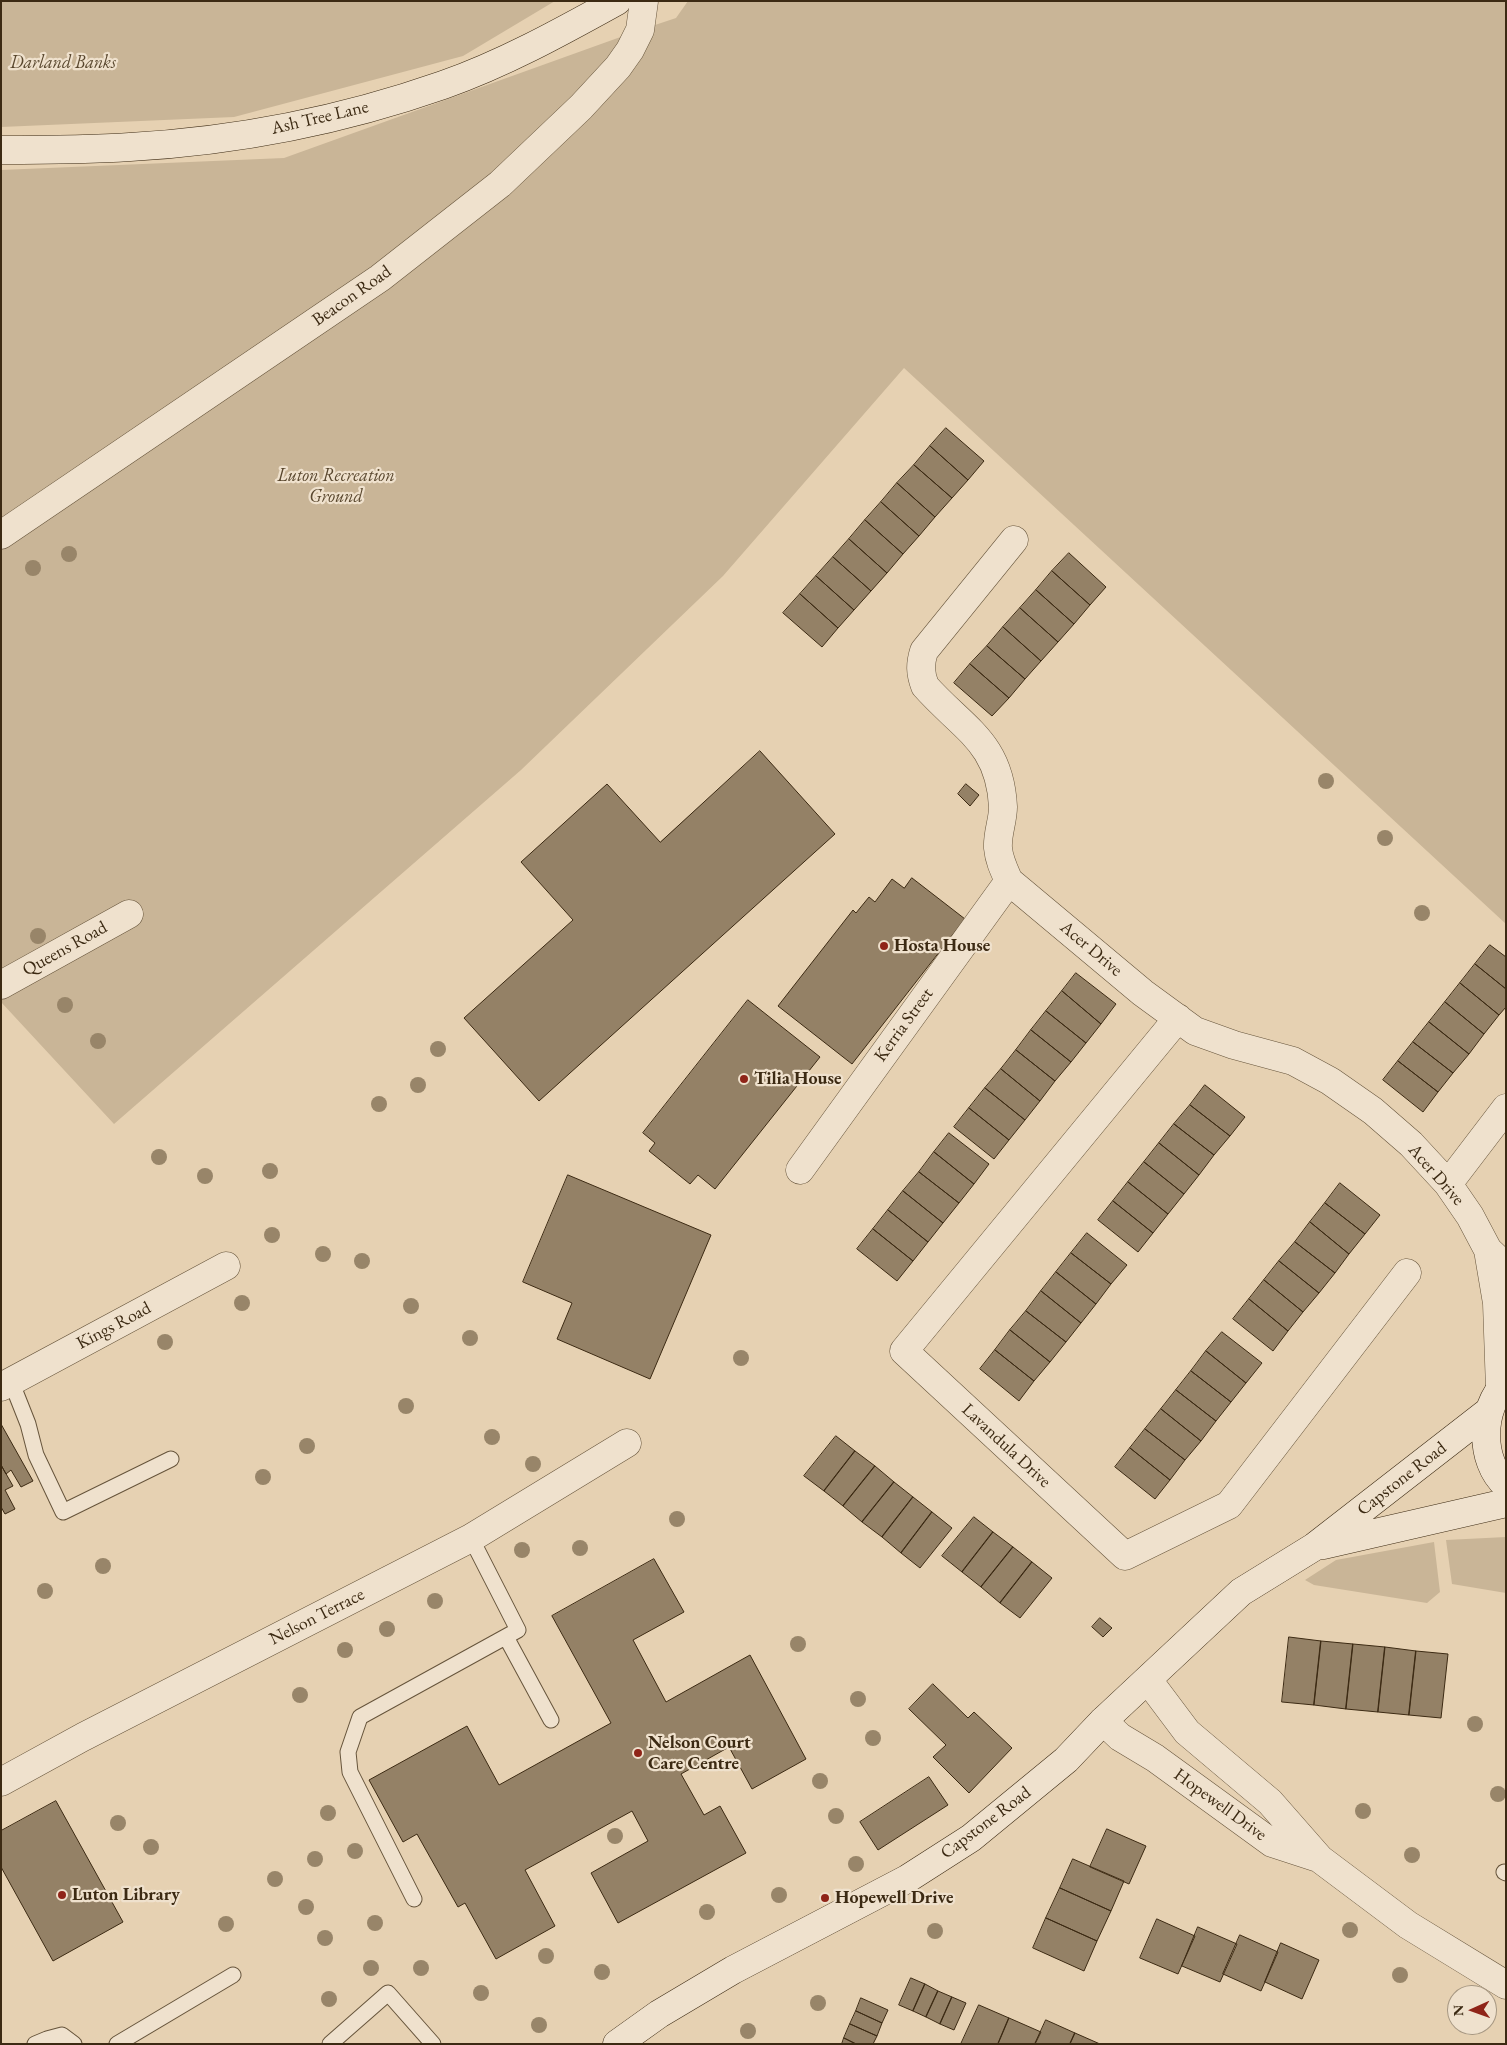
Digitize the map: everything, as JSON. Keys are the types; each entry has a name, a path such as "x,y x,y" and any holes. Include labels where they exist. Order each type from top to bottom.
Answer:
{"street":[{"name":"Ash Tree Lane","path":"1,150 130,148 184,142 274,129 358,110 444,84 472,73 553,35 617,1"},
{"name":"Beacon Road","path":"1,535 380,278 500,184 581,107 618,67 630,50 640,30 644,1"},
{"name":"Acer Drive","path":"1014,540 924,651 920,663 920,675 925,686 983,743 995,764 1003,809 998,848 1000,860 1009,881 1143,993 1195,1031 1234,1045 1293,1061 1330,1081 1373,1111 1410,1144 1448,1184 1497,1258 1498,1394 1486,1436 1490,1460 1506,1485"},
{"name":"Kerria Street","path":"800,1170 1009,881"},
{"name":"Queens Road","path":"1,985 129,914"},
{"name":"Lavandula Drive","path":"1178,1018 904,1352 1125,1556 1229,1505 1407,1273"},
{"path":"1448,1184 1506,1108"},
{"name":"Kings Road","path":"6,1384 226,1266"},
{"name":"Capstone Road","path":"618,2044 659,2014 732,1970 908,1879 971,1838 1066,1760 1103,1721 1241,1592 1314,1547 1498,1394"},
{"name":"Nelson Terrace","path":"1,1782 92,1732 471,1538 627,1443"},
{"name":"Capstone Road","path":"1314,1547 1506,1503"},
{"name":"Hopewell Drive","path":"1148,1680 1187,1732 1270,1802 1320,1859 1408,1925 1506,1986"},
{"name":"Hopewell Drive","path":"1103,1721 1120,1737 1155,1758 1272,1843 1320,1859"}],"lane":[{"path":"6,1384 28,1424 36,1455 63,1512 171,1459"},
{"path":"414,1899 350,1772 348,1752 360,1717 518,1630 471,1538"},
{"path":"506,1637 551,1720"},
{"path":"117,2044 233,1975"},
{"path":"330,2044 388,1993 433,2044"},
{"path":"35,2044 60,2035 74,2044"}],"green space":[{"name":"Darland Banks","path":"1,1 555,1 463,56 234,117 1,127"},
{"name":"Luton Recreation Ground","path":"688,1 1506,1 1506,924 904,368 723,576 521,770 114,1124 1,1002 1,170 284,158 676,18"},
{"path":"1506,1537 1506,1593 1452,1584 1446,1540"},
{"path":"1434,1542 1440,1592 1427,1603 1314,1585 1305,1580 1336,1560"}],"building":[{"path":"946,428 984,461 968,480 930,446"},
{"path":"930,446 968,480 952,498 914,465"},
{"path":"914,465 952,498 935,517 897,483"},
{"path":"897,483 935,517 919,536 881,502"},
{"path":"881,502 919,536 903,554 865,520"},
{"path":"865,520 903,554 887,573 849,539"},
{"path":"849,539 887,573 871,591 833,557"},
{"path":"1069,553 1106,587 1090,605 1052,571"},
{"path":"833,557 871,591 854,610 816,576"},
{"path":"1052,571 1090,605 1074,624 1036,590"},
{"path":"816,576 854,610 838,628 800,594"},
{"path":"1036,590 1074,624 1058,642 1020,608"},
{"path":"800,594 838,628 822,647 783,613"},
{"path":"1020,608 1058,642 1041,661 1003,627"},
{"path":"1003,627 1041,661 1025,679 987,646"},
{"path":"987,646 1025,679 1009,698 970,664"},
{"path":"970,664 1009,698 992,716 954,683"},
{"path":"760,751 835,834 539,1101 464,1018 573,920 521,862 607,784 660,842"},
{"path":"966,784 979,795 970,806 958,794"},
{"name":"Hosta House","path":"912,878 965,919 852,1064 778,1006 853,910 856,913 869,897 875,902 892,879 904,888"},
{"path":"1490,945 1506,957 1506,989 1475,964"},
{"path":"1475,964 1506,989 1506,1007 1499,1015 1460,983"},
{"path":"1076,973 1116,1004 1101,1024 1062,991"},
{"path":"1460,983 1499,1015 1484,1034 1445,1002"},
{"path":"1062,991 1101,1024 1086,1043 1046,1011"},
{"name":"Tilia House","path":"748,1000 820,1057 715,1189 698,1175 690,1184 649,1151 655,1143 643,1133"},
{"path":"1445,1002 1484,1034 1469,1054 1429,1022"},
{"path":"1046,1011 1086,1043 1071,1062 1031,1030"},
{"path":"1429,1022 1469,1054 1453,1073 1413,1042"},
{"path":"1031,1030 1071,1062 1055,1081 1016,1050"},
{"path":"1413,1042 1453,1073 1438,1092 1398,1061"},
{"path":"1016,1050 1055,1081 1040,1101 1001,1069"},
{"path":"1398,1061 1438,1092 1423,1112 1383,1080"},
{"path":"1001,1069 1040,1101 1025,1120 985,1088"},
{"path":"1205,1085 1245,1117 1230,1136 1190,1105"},
{"path":"985,1088 1025,1120 1009,1140 969,1108"},
{"path":"1190,1105 1230,1136 1214,1155 1174,1124"},
{"path":"969,1108 1009,1140 994,1159 954,1127"},
{"path":"1174,1124 1214,1155 1199,1175 1159,1143"},
{"path":"949,1133 989,1164 974,1184 934,1152"},
{"path":"1159,1143 1199,1175 1184,1194 1144,1162"},
{"path":"934,1152 974,1184 959,1203 919,1172"},
{"path":"1144,1162 1184,1194 1168,1214 1128,1182"},
{"path":"919,1172 959,1203 943,1223 903,1191"},
{"path":"568,1175 711,1235 650,1379 557,1339 572,1303 523,1282"},
{"path":"1128,1182 1168,1214 1153,1233 1113,1201"},
{"path":"1340,1183 1380,1215 1365,1234 1325,1203"},
{"path":"903,1191 943,1223 928,1242 888,1210"},
{"path":"1113,1201 1153,1233 1138,1252 1098,1220"},
{"path":"1325,1203 1365,1234 1349,1254 1310,1222"},
{"path":"888,1210 928,1242 913,1261 873,1229"},
{"path":"1310,1222 1349,1254 1335,1273 1295,1242"},
{"path":"873,1229 913,1261 897,1281 857,1249"},
{"path":"1087,1233 1127,1265 1111,1284 1071,1253"},
{"path":"1295,1242 1335,1273 1319,1293 1279,1261"},
{"path":"1071,1253 1111,1284 1096,1304 1056,1272"},
{"path":"1279,1261 1319,1293 1303,1312 1264,1280"},
{"path":"1056,1272 1096,1304 1081,1323 1041,1291"},
{"path":"1264,1280 1303,1312 1288,1331 1249,1299"},
{"path":"1041,1291 1081,1323 1066,1342 1026,1311"},
{"path":"1249,1299 1288,1331 1273,1351 1233,1319"},
{"path":"1026,1311 1066,1342 1050,1362 1010,1330"},
{"path":"1010,1330 1050,1362 1034,1381 995,1350"},
{"path":"1222,1332 1262,1363 1246,1383 1206,1351"},
{"path":"995,1350 1034,1381 1019,1401 980,1369"},
{"path":"1206,1351 1246,1383 1231,1402 1191,1371"},
{"path":"1191,1371 1231,1402 1216,1421 1176,1390"},
{"path":"1176,1390 1216,1421 1201,1441 1161,1409"},
{"path":"1161,1409 1201,1441 1185,1460 1145,1429"},
{"path":"1,1424 33,1481 21,1487 11,1470 6,1474 1,1465"},
{"path":"1145,1429 1185,1460 1170,1480 1130,1448"},
{"path":"836,1436 855,1451 824,1491 804,1476"},
{"path":"1130,1448 1170,1480 1155,1499 1115,1467"},
{"path":"855,1451 875,1466 843,1506 824,1491"},
{"path":"1,1465 13,1486 5,1490 15,1509 5,1514 1,1507"},
{"path":"875,1466 894,1482 862,1522 843,1506"},
{"path":"894,1482 913,1497 882,1537 862,1522"},
{"path":"913,1497 932,1512 901,1553 882,1537"},
{"path":"932,1512 952,1528 920,1568 901,1553"},
{"path":"974,1517 993,1532 962,1572 942,1556"},
{"path":"993,1532 1013,1547 981,1587 962,1572"},
{"path":"1013,1547 1032,1562 1000,1603 981,1587"},
{"name":"Nelson Court Care Centre","path":"654,1559 684,1612 633,1640 666,1702 750,1655 806,1759 752,1789 729,1747 681,1774 704,1815 720,1806 746,1853 618,1923 591,1873 648,1841 632,1811 525,1870 555,1926 496,1959 465,1903 458,1907 417,1834 403,1842 369,1780 467,1726 499,1785 611,1723 552,1616"},
{"path":"1032,1562 1052,1578 1020,1618 1000,1603"},
{"path":"1100,1618 1112,1628 1103,1637 1092,1627"},
{"path":"1289,1637 1321,1641 1314,1705 1282,1702"},
{"path":"1321,1641 1353,1644 1346,1709 1314,1705"},
{"path":"1353,1644 1385,1647 1378,1712 1346,1709"},
{"path":"1385,1647 1416,1651 1409,1715 1378,1712"},
{"path":"1416,1651 1448,1654 1441,1718 1409,1715"},
{"path":"933,1684 968,1718 974,1712 1012,1748 969,1793 933,1757 946,1745 909,1709"},
{"path":"929,1777 948,1805 878,1850 860,1822"},
{"name":"Luton Library","path":"56,1801 123,1922 53,1961 1,1867 1,1831"},
{"path":"1107,1829 1146,1846 1129,1884 1090,1867"},
{"path":"1073,1859 1124,1881 1111,1911 1060,1888"},
{"path":"1060,1888 1111,1911 1097,1941 1046,1918"},
{"path":"1046,1918 1097,1941 1084,1971 1033,1948"},
{"path":"1157,1919 1195,1936 1178,1974 1140,1958"},
{"path":"1198,1927 1237,1944 1220,1982 1182,1966"},
{"path":"1240,1935 1278,1952 1261,1991 1223,1974"},
{"path":"1281,1943 1319,1960 1302,1999 1265,1982"},
{"path":"911,1978 925,1984 913,2011 899,2005"},
{"path":"925,1984 938,1991 926,2017 913,2011"},
{"path":"938,1991 952,1997 940,2024 926,2017"},
{"path":"952,1997 966,2003 954,2030 940,2024"},
{"path":"861,1998 888,2010 882,2023 856,2011"},
{"path":"979,2005 1009,2018 998,2044 961,2044"},
{"path":"856,2011 882,2023 877,2036 850,2024"},
{"path":"1009,2018 1041,2032 1035,2044 998,2044"},
{"path":"1046,2020 1075,2033 1070,2044 1035,2044"},
{"path":"850,2024 877,2036 873,2044 856,2044 844,2038"},
{"path":"1075,2033 1100,2044 1070,2044"},
{"path":"844,2038 856,2044 842,2044"}],"place":[{"name":"Hosta House","path":"884,946"},
{"name":"Tilia House","path":"744,1079"},
{"name":"Nelson Court Care Centre","path":"638,1753"},
{"name":"Luton Library","path":"62,1895"},
{"name":"Hopewell Drive","path":"825,1898"}]}
